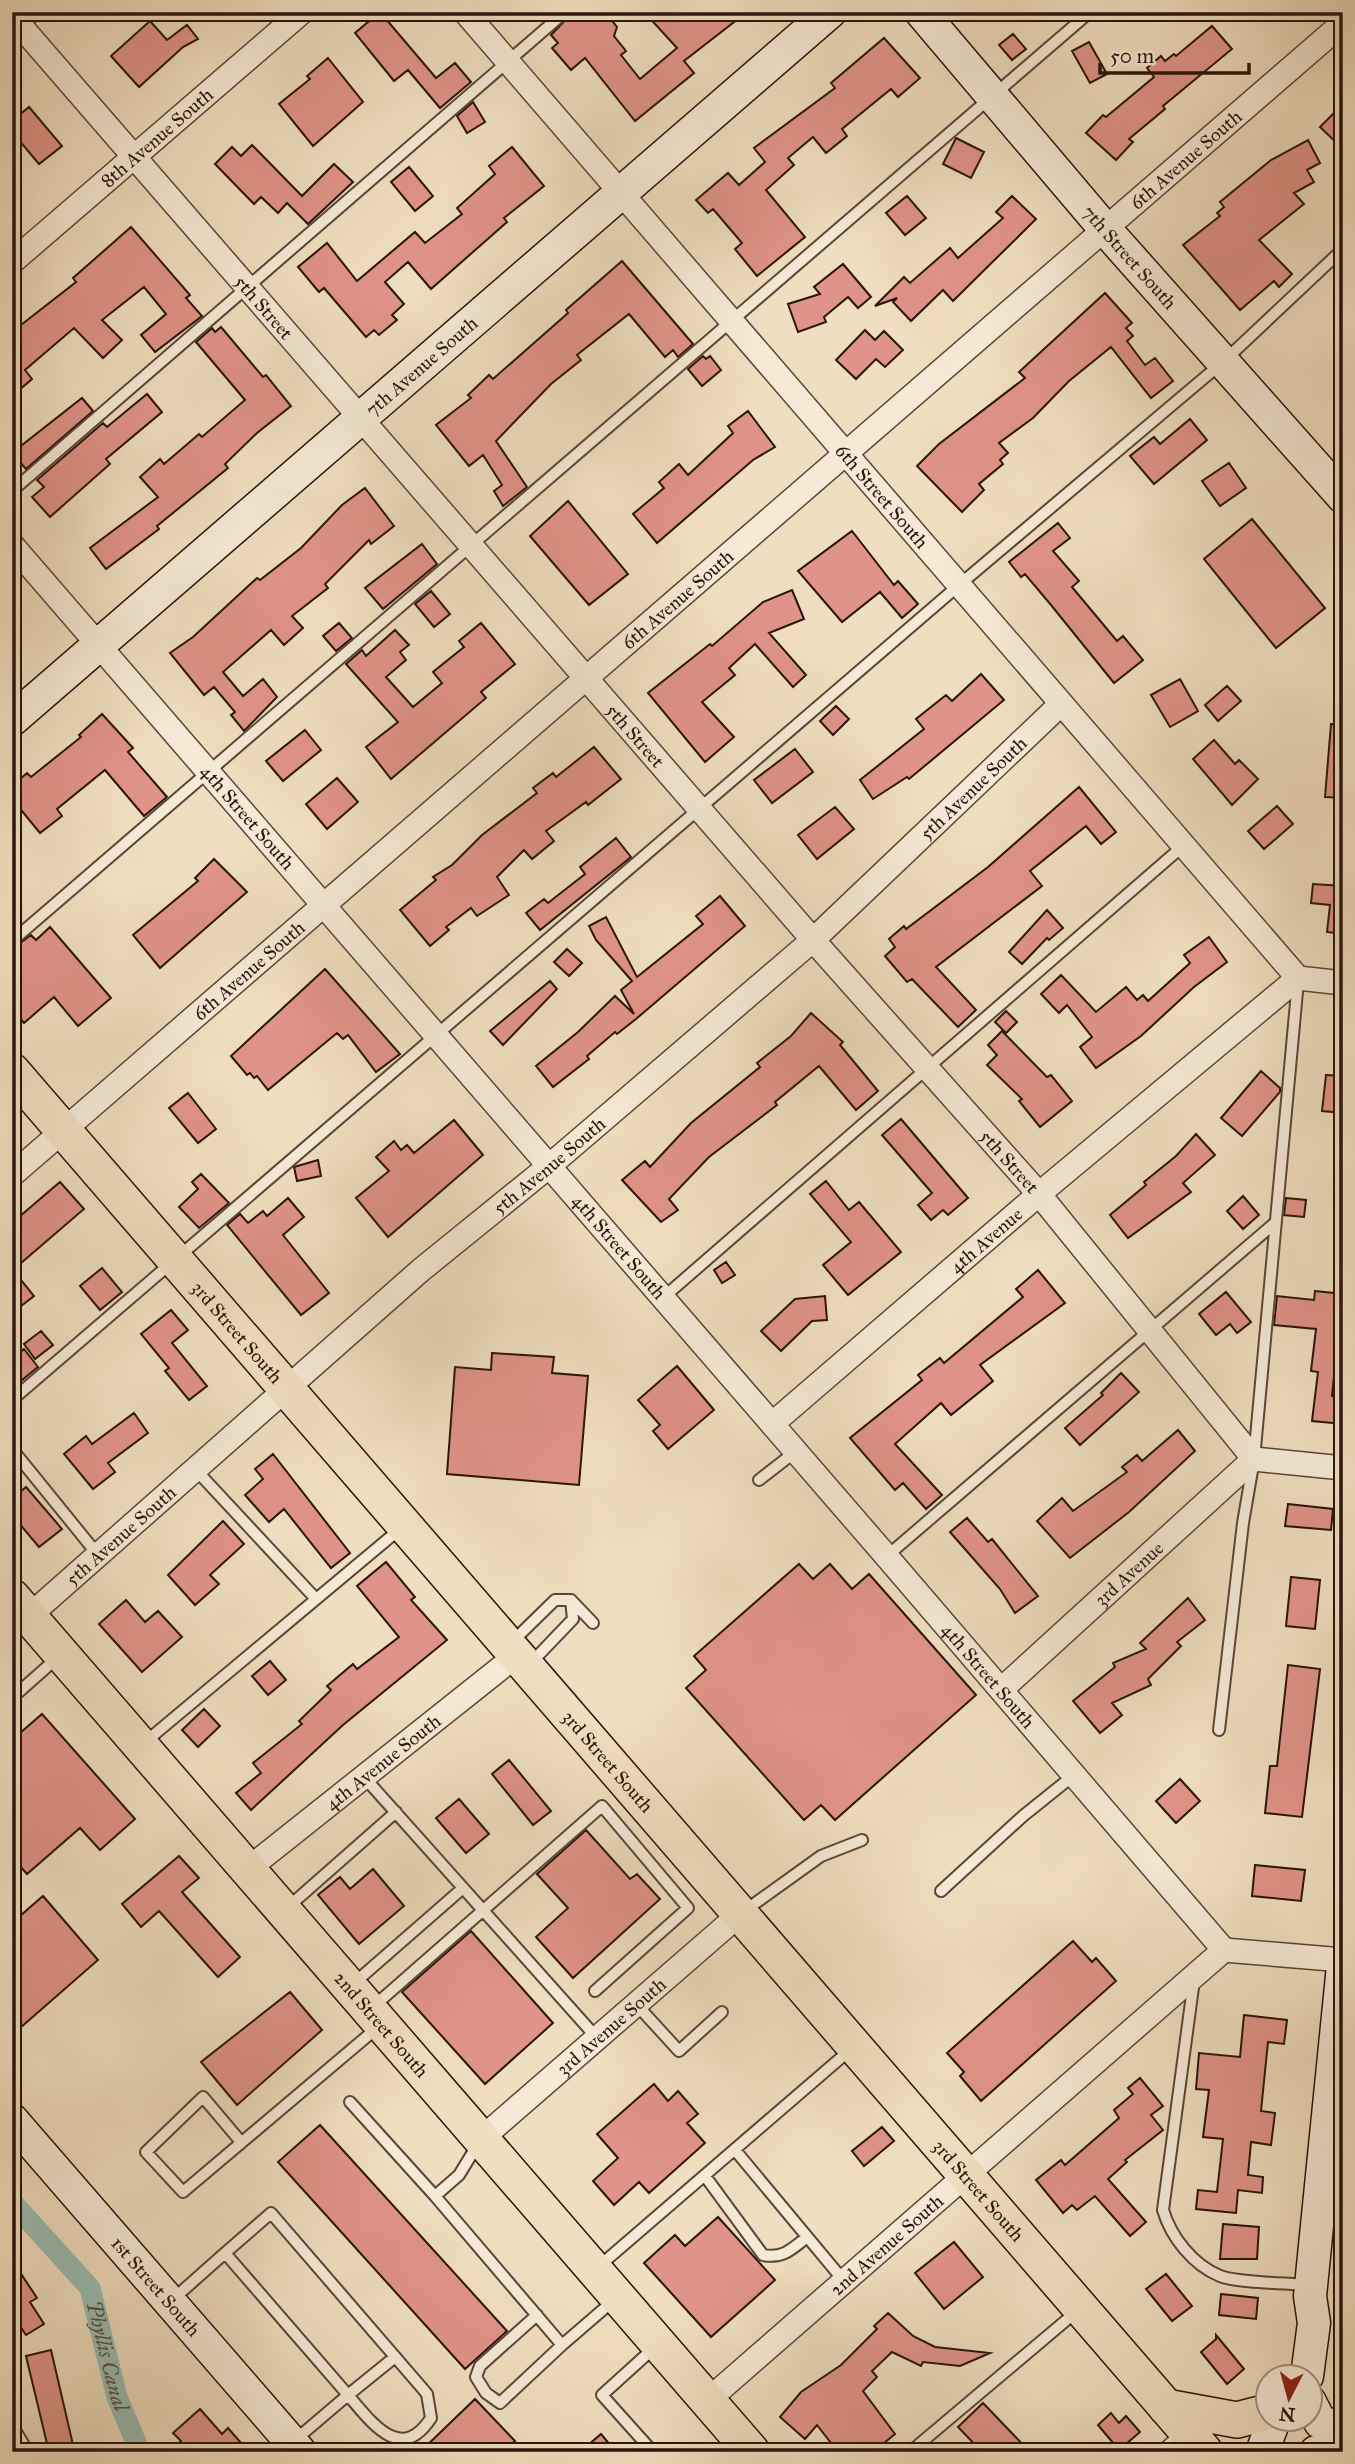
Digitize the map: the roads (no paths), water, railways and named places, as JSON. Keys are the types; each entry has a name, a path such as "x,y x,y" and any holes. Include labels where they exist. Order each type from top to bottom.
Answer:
{"main road":[{"name":"3rd Street South","path":"12,1071 518,1656 640,1824 740,1914 1166,2407 1188,2446"},
{"name":"2nd Street South","path":"21,1612 62,1654 752,2452"},
{"path":"1166,2407 1237,2420 1282,2436"}],"street":[{"name":"8th Avenue South","path":"12,262 302,12"},
{"name":"6th Street South","path":"465,12 1298,978"},
{"name":"7th Avenue South","path":"12,720 830,12"},
{"name":"7th Street South","path":"921,12 1105,229 1343,497"},
{"name":"5th Street","path":"21,22 360,419 813,940 1039,1194 1254,1459"},
{"name":"6th Avenue South","path":"12,1175 1343,23"},
{"name":"4th Street South","path":"12,545 438,1035 548,1167 665,1296 795,1452 1003,1688 1224,1950"},
{"name":"5th Avenue South","path":"21,1612 98,1555 421,1270 548,1167 813,940 1060,704"},
{"path":"1298,978 1343,983"},
{"name":"4th Avenue","path":"772,1424 1039,1194 1298,978"},
{"path":"1254,1459 1343,1468"},
{"name":"3rd Avenue","path":"1003,1688 1254,1459"},
{"name":"4th Avenue South","path":"248,1869 518,1656"},
{"name":"3rd Avenue South","path":"481,2139 740,1914"},
{"path":"1224,1950 1343,1960"},
{"name":"2nd Avenue South","path":"707,2401 1224,1950"},
{"path":"1309,2362 1314,2323 1310,2290 1338,2057 1343,1966"},
{"name":"1st Street South","path":"12,2120 296,2447"},
{"path":"1290,2362 1296,2323 1310,2290"},
{"path":"1324,2423 1343,2428"},
{"path":"1282,2436 1343,2451"}],"lane":[{"path":"12,491 565,12"},
{"path":"12,941 1090,12"},
{"path":"12,1400 958,586 1223,362 1343,249"},
{"path":"665,1296 1183,846"},
{"path":"1219,1730 1242,1523 1254,1459 1298,978"},
{"path":"887,1556 1276,1222"},
{"path":"12,1449 98,1555"},
{"path":"759,1480 795,1452"},
{"path":"195,1469 316,1599"},
{"path":"141,1746 405,1525"},
{"path":"518,1656 555,1600 571,1601 593,1623"},
{"path":"518,1656 573,1619 571,1601"},
{"path":"12,1698 62,1654"},
{"path":"941,1891 1023,1816 1074,1775"},
{"path":"364,1777 597,2038"},
{"path":"367,2007 602,1806 640,1824 688,1908 594,1991"},
{"path":"284,1911 396,1812"},
{"path":"740,1914 821,1856 862,1840"},
{"path":"241,2142 203,2097 146,2152 183,2192 241,2142 367,2007 463,1888"},
{"path":"1195,1975 1163,2210 1168,2226 1188,2254 1220,2276 1310,2290"},
{"path":"636,2004 679,2051 722,2012"},
{"path":"595,2270 855,2046"},
{"path":"350,2102 435,2196 562,2345"},
{"path":"435,2196 459,2175 481,2139"},
{"path":"735,2150 844,2281"},
{"path":"705,2176 763,2255 774,2257 787,2254 807,2237"},
{"path":"170,2302 225,2253 271,2213 427,2394 431,2418 415,2438 393,2439 372,2423 225,2253"},
{"path":"537,2315 480,2366 476,2377 486,2393 500,2403 618,2297"},
{"path":"910,2452 1081,2308"},
{"path":"653,2452 602,2395 659,2344"},
{"path":"296,2447 348,2395 395,2357"},
{"path":"12,2425 28,2452"}],"waterway":[{"name":"Phyllis Canal","path":"12,2202 90,2288 117,2397 140,2452"}]}
